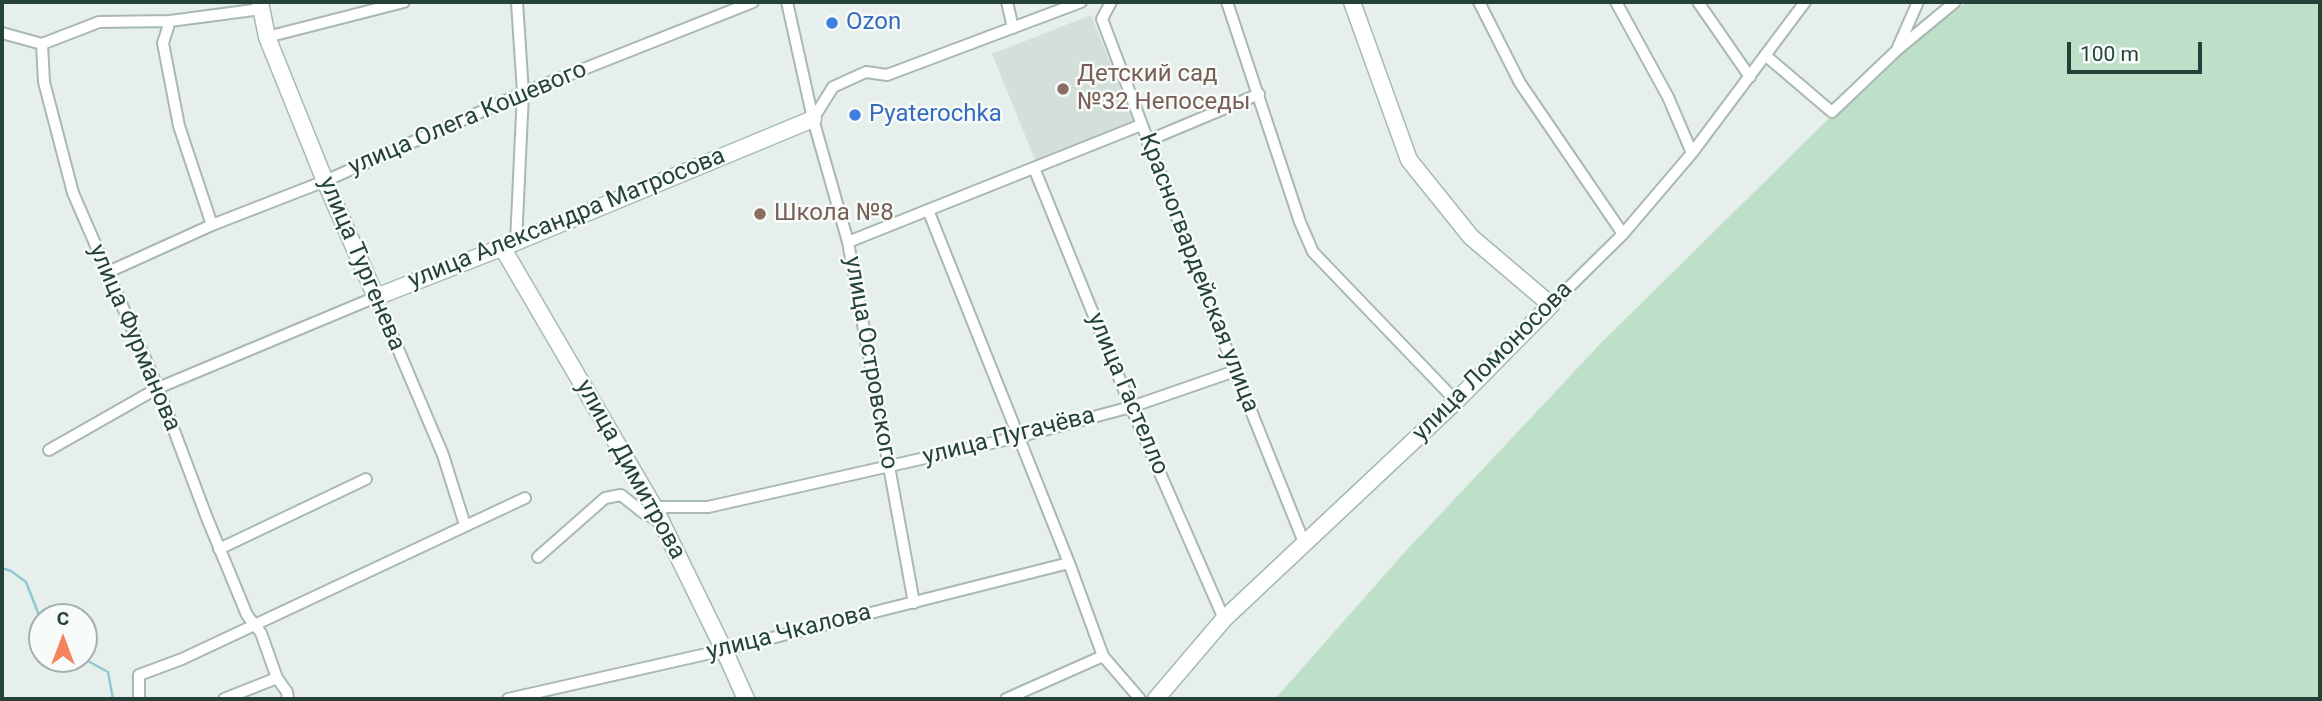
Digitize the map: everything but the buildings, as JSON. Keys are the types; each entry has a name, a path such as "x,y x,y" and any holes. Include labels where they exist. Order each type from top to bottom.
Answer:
{"street":[{"path":"267,37 404,2"},
{"path":"509,245 523,93 517,2"},
{"name":"улица Олега Кошевого","path":"106,273 212,225 325,181 523,93 753,2"},
{"name":"улица Островского","path":"787,2 813,119 848,242 914,603"},
{"path":"1007,2 1013,28"},
{"path":"813,119 833,87 866,72 887,75 1081,2"},
{"name":"Красногвардейская улица","path":"1111,2 1102,19 1235,372 1305,545"},
{"path":"1227,2 1300,222 1313,252 1456,401"},
{"path":"1352,2 1409,160 1471,237 1551,305"},
{"path":"1479,2 1520,83 1623,234"},
{"path":"1616,2 1668,97 1692,153"},
{"path":"1698,2 1750,76"},
{"name":"улица Ломоносова","path":"1156,699 1224,619 1456,401 1623,234 1692,153 1805,2"},
{"path":"1897,50 1918,2"},
{"path":"1765,55 1832,112 1897,50 1955,2"},
{"path":"2,33 42,44 99,22 170,22 260,5"},
{"name":"улица Тургенева","path":"260,5 267,37 325,181 443,455 465,525"},
{"path":"170,22 163,43 179,126 212,225"},
{"name":"улица Фурманова","path":"42,44 44,82 73,193 158,388 247,615 261,633 277,678 287,692 288,699"},
{"path":"1147,141 1259,94"},
{"name":"улица Александра Матросова","path":"50,450 158,388 813,119"},
{"path":"848,242 1141,125"},
{"name":"улица Гастелло","path":"1034,168 1131,407 1224,619"},
{"path":"928,210 1069,563 1103,656 1140,699"},
{"name":"улица Димитрова","path":"509,245 658,514 746,699"},
{"name":"улица Пугачёва","path":"658,514 708,507 1018,437 1131,407 1235,372"},
{"path":"219,549 366,479"},
{"path":"538,557 605,498 621,495 645,514 658,514"},
{"path":"139,699 139,675 182,659 525,498"},
{"name":"улица Чкалова","path":"508,699 724,650 1069,563"},
{"path":"1006,699 1103,656"},
{"path":"224,699 277,678"}],"shaded area":[{"name":"Детский сад №32 Непоседы","path":"1091,15 1134,123 1036,162 992,54"}],"green space":[{"path":"1967,2 2320,2 2320,699 1275,699 1403,554 1602,342 1878,70"}],"waterway":[{"path":"2,568 26,582 34,603"},
{"path":"98,667 108,672 113,699"}],"place":[{"name":"Ozon","path":"832,23"},
{"name":"Детский сад №32 Непоседы","path":"1063,89"},
{"name":"Pyaterochka","path":"855,115"},
{"name":"Школа №8","path":"760,214"}]}
